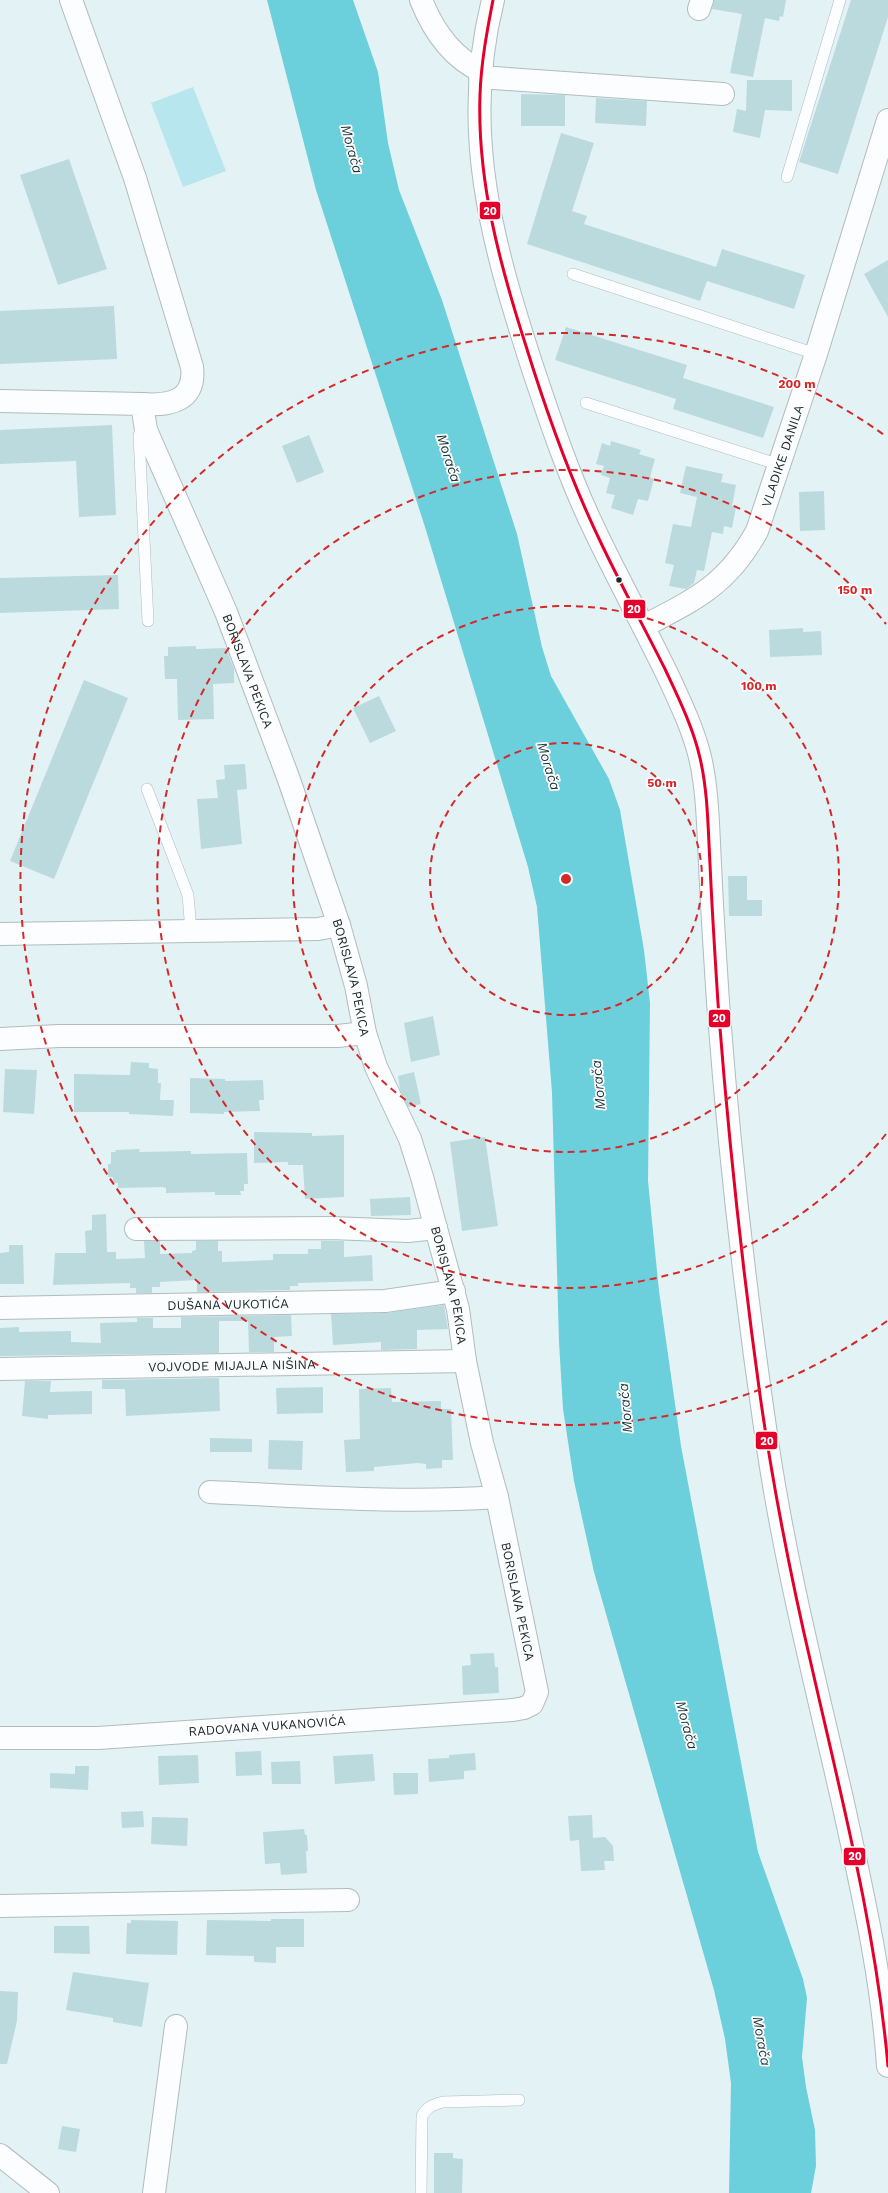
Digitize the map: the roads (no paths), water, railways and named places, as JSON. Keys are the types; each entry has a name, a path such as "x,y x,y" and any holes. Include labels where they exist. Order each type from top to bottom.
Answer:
{"street":[{"path":"0,401 143,414 158,406 180,399 192,386 192,367 135,178 71,0"},
{"path":"421,0 448,47 480,74 723,94"},
{"path":"493,0 486,32 480,74 478,130 482,171 498,253 506,285 569,474 601,543 644,626 690,726 704,780 727,1116 768,1448 798,1612 867,1910 878,1978 888,2066"},
{"name":"VLADIKE DANILA","path":"644,626 708,591 729,573 746,552 757,531 816,354 888,120"},
{"name":"BORISLAVA PEKICA","path":"143,414 226,612 288,777 339,925 356,986 365,1033 376,1067 410,1139 454,1291 465,1361 482,1443 497,1497 536,1685 536,1696 532,1704"},
{"path":"0,934 318,928 339,925"},
{"path":"0,1039 59,1036 338,1036 365,1033"},
{"path":"136,1229 331,1228 408,1231 436,1228"},
{"name":"DUŠANA VUKOTIĆA","path":"0,1308 385,1301 454,1291"},
{"name":"VOJVODE MIJAJLA NIŠINA","path":"0,1369 465,1361"},
{"path":"210,1492 445,1501 497,1497"},
{"name":"RADOVANA VUKANOVIĆA","path":"0,1738 98,1738 513,1710 524,1708 532,1704"},
{"path":"0,1906 348,1900"},
{"path":"154,2193 176,2026"},
{"path":"0,2155 48,2193"}],"lane":[{"path":"787,177 840,0"},
{"path":"573,274 816,354"},
{"path":"586,403 780,465"},
{"path":"143,414 139,436 148,621"},
{"path":"146,789 188,895 191,931"},
{"path":"421,2193 422,2116 425,2110 431,2105 443,2102 518,2100"}],"water":[{"name":"Morača","path":"267,0 353,0 378,72 388,143 399,190 442,300 517,534 542,647 551,676 609,779 620,810 644,950 650,1003 648,1181 659,1291 681,1446 758,1852 803,1979 807,1998 802,2057 806,2087 815,2130 816,2166 811,2193 729,2193 731,2083 725,2039 714,1990 594,1572 574,1481 563,1409 559,1342 552,1092 537,907 528,867 425,527 316,190"}]}
